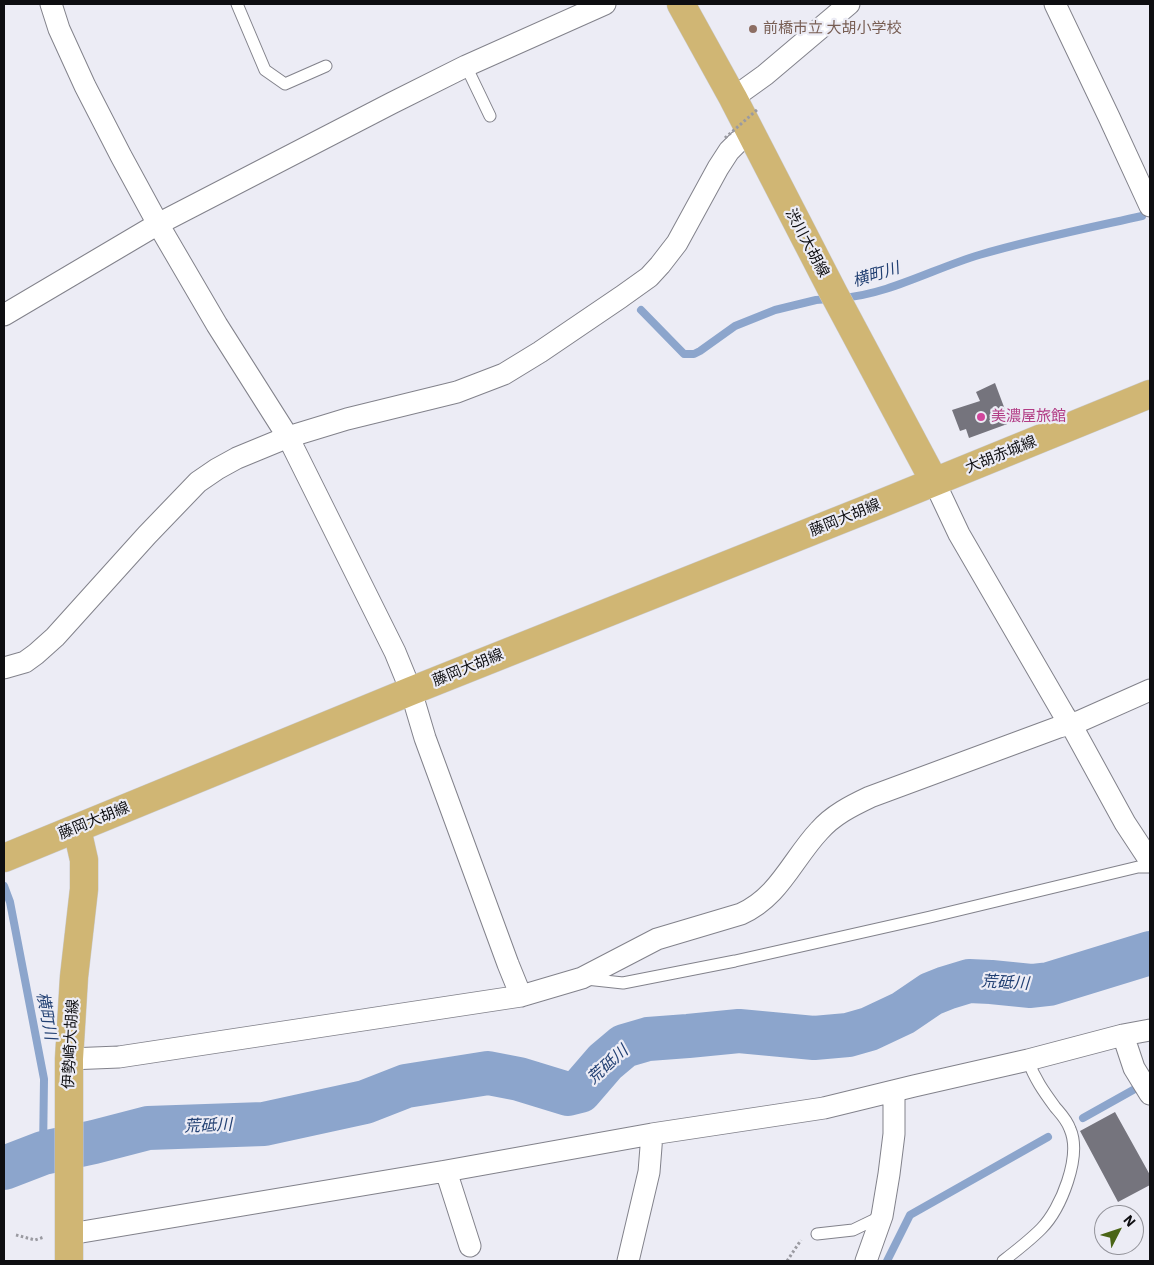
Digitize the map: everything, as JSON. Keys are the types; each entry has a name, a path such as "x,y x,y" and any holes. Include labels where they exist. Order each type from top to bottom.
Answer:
{"main road":[{"name":"渋川大胡線","path":"681,4 934,481"},
{"name":"大胡赤城線","path":"934,481 1150,394"},
{"name":"藤岡大胡線","path":"4,858 411,691 871,508 934,481"},
{"name":"伊勢崎大胡線","path":"69,1261 63,1231 69,1066 74,977 84,889 84,860 77,829"}],"street":[{"path":"51,4 59,29 85,86 121,156 217,325 288,437 395,652 411,691 425,738 521,996"},
{"path":"4,315 158,224 466,66 605,4"},
{"path":"732,98 765,75 849,4"},
{"path":"1055,4 1150,206"},
{"path":"4,668 25,662 55,637 140,542 198,482 217,469 237,458 288,437 347,419 457,392 504,374 621,298 649,277 677,243 714,176 729,152 739,141 745,127"},
{"path":"934,481 959,534 1070,724 1125,823 1150,861"},
{"path":"69,1066 129,1055 521,996 582,978 657,939 752,909 770,895 818,832 830,820 848,808 870,797 1078,722 1150,690"},
{"path":"63,1231 446,1171 652,1134 824,1108 1150,1030"},
{"path":"1123,1035 1134,1068 1146,1087"},
{"path":"866,1261 882,1216 889,1174 894,1134 894,1092"},
{"path":"628,1261 649,1172 652,1134"},
{"path":"446,1171 470,1246"}],"lane":[{"path":"237,4 265,70 285,84 326,66"},
{"path":"466,66 490,116"},
{"path":"582,978 623,983 726,963 930,918 1138,867 1150,867"},
{"path":"1003,1261 1042,1228 1066,1187 1072,1164 1074,1141 1071,1130 1036,1080 1028,1060"},
{"path":"817,1234 853,1230 882,1216"}],"path":[{"path":"16,1236 35,1240 63,1231"},
{"path":"787,1261 800,1240 817,1234"}],"building":[{"name":"美濃屋旅館","path":"995,383 1010,423 969,438 966,429 960,431 952,410 980,401 976,392"},
{"path":"1115,1112 1150,1175 1150,1185 1118,1202 1080,1131"}],"waterway":[{"name":"横町川","path":"841,298 858,296 893,287 962,260 999,249 1142,216"},
{"name":"横町川","path":"641,310 684,354 694,354 735,326 775,310 816,300 829,299"},
{"name":"横町川","path":"4,886 10,902 44,1079 43,1153"},
{"name":"荒砥川","path":"1148,953 1150,957"},
{"name":"荒砥川","path":"4,1168 43,1153 148,1128 264,1124 365,1102 406,1086 488,1073 519,1079 568,1094 580,1091 605,1062 624,1046 648,1039 739,1031 814,1038 848,1035 869,1029 903,1013 931,994 969,981 1031,986 1049,984 1150,953"},
{"path":"1083,1118 1142,1085"},
{"path":"887,1261 910,1215 1048,1137"}],"place":[{"name":"前橋市立 大胡小学校","path":"753,29"},
{"name":"美濃屋旅館","path":"981,417"}]}
